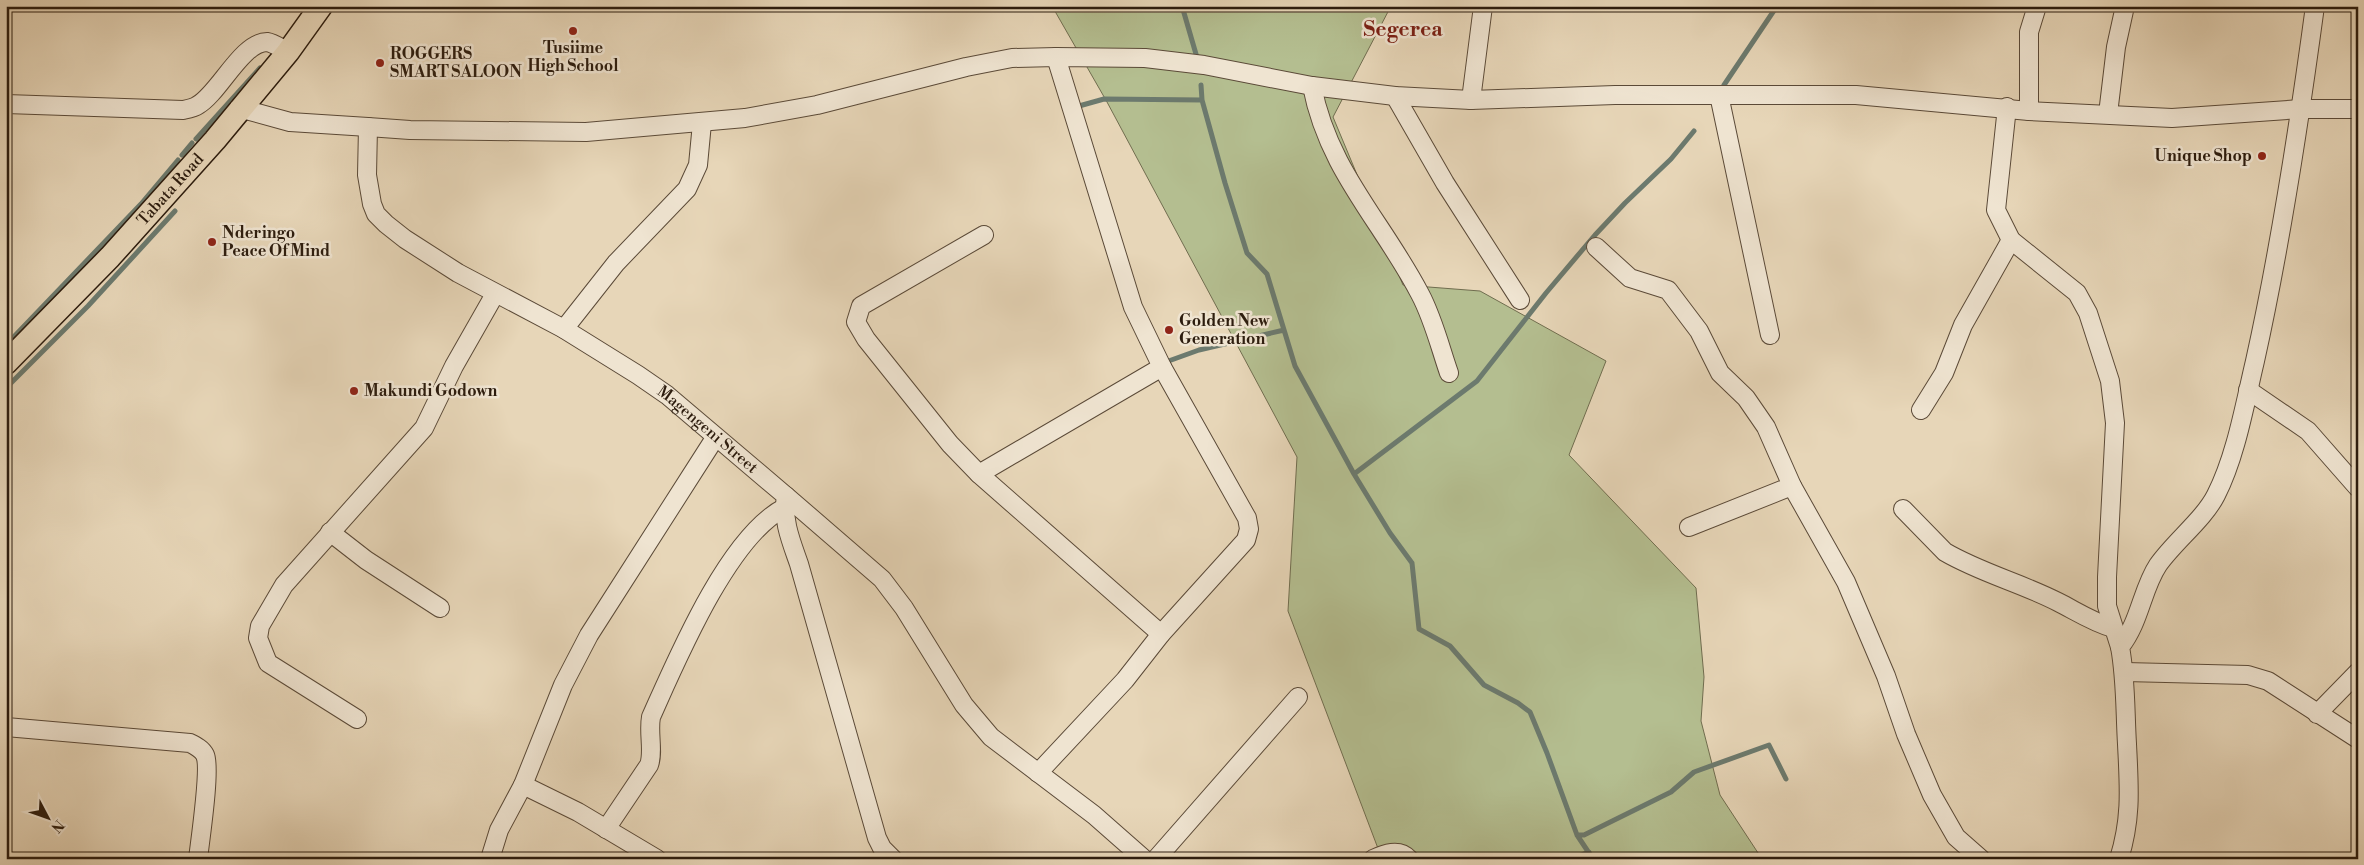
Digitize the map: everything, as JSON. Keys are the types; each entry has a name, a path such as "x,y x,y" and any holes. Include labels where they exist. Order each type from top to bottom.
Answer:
{"main road":[{"name":"Tabata Road","path":"6,363 110,257 215,140 239,108 288,52 321,6"}],"street":[{"path":"1472,100 1483,6"},
{"path":"2029,110 2029,32 2037,6"},
{"path":"2108,114 2116,47 2125,6"},
{"path":"2120,647 2130,635 2157,566 2215,497 2226,471 2248,390 2270,293 2301,109 2315,6"},
{"path":"6,104 183,110 198,106 213,93 239,60 261,43 269,42 288,52"},
{"path":"239,108 290,122 410,130 586,132 745,118 817,105 966,66 1012,58 1056,56 1145,58 1204,65 1312,86 1394,96 1472,100 1615,95 1856,96 2029,110 2198,118 2301,109 2358,109"},
{"path":"1038,773 1125,680 1161,634 1246,540 1249,529 1247,518 1162,367 1133,307 1056,56"},
{"path":"1312,86 1316,109 1331,149 1350,185 1421,295 1449,373"},
{"path":"1719,95 1770,335"},
{"path":"1394,96 1445,183 1520,300"},
{"path":"2006,107 1996,210 2011,240 2077,293 2088,313 2110,382 2115,423 2115,450 2106,577 2107,606 2120,647 2125,672 2130,793 2126,839 2119,859"},
{"path":"564,330 616,263 687,189 698,165 702,123"},
{"name":"Magengeni Street","path":"368,127 367,175 372,204 376,214 405,239 495,294 564,330 666,395 785,502 882,578 904,608 964,705 990,738 1094,815 1144,859"},
{"path":"984,235 861,306 856,322 866,339 950,444 979,474 1161,634"},
{"path":"1920,410 1944,372 1963,325 2011,240"},
{"path":"1596,247 1630,278 1668,290 1699,331 1720,373 1746,398 1766,427 1792,486 1846,582 1886,676 1906,734 1932,795 1956,837 1973,857"},
{"path":"357,719 268,663 258,638 260,626 284,585 424,428 454,366 495,294"},
{"path":"979,474 1162,367"},
{"path":"2248,390 2308,431 2358,488"},
{"path":"490,859 499,830 523,785 563,686 589,635 715,438"},
{"path":"1689,527 1792,486"},
{"path":"606,829 649,765 652,758 649,730 651,717 723,572 785,502"},
{"path":"785,502 787,532 799,564 874,829 882,848 892,859"},
{"path":"1903,509 1952,557 1987,574 2057,602 2075,613 2113,628"},
{"path":"330,532 366,560 440,608"},
{"path":"2125,672 2248,675 2268,681 2358,739"},
{"path":"2317,714 2358,672"},
{"path":"1156,859 1298,697"},
{"path":"6,727 190,743 202,750 206,757 204,805 198,859"},
{"path":"523,785 559,802 657,859"},
{"path":"1373,859 1387,853 1399,853 1409,859"}],"green space":[{"path":"1052,6 1391,6 1333,117 1403,285 1480,291 1606,361 1569,455 1696,588 1704,677 1701,721 1720,795 1762,859 1382,859 1288,611 1297,457 1107,102"}],"waterway":[{"path":"1182,6 1198,61"},
{"path":"1724,85 1777,6"},
{"path":"196,139 260,68"},
{"path":"1201,85 1202,100 1247,253 1267,274 1295,366 1354,474"},
{"path":"1079,106 1104,99 1202,100"},
{"path":"1593,859 1577,835 1530,712 1518,703 1484,685 1450,646 1419,629 1412,563 1390,533 1354,474 1477,381 1546,293 1595,235 1671,159 1694,131"},
{"path":"182,155 192,143"},
{"path":"6,345 141,204 178,160"},
{"path":"6,388 88,306 175,211"},
{"path":"1163,363 1199,350 1284,330"},
{"path":"1577,835 1584,835 1671,792 1694,772 1769,745 1786,779"},
{"path":"1570,859 1589,852"}],"place":[{"name":"Tusiime High School","path":"573,31"},
{"name":"ROGGERS SMART SALOON","path":"380,63"},
{"name":"Unique Shop","path":"2262,156"},
{"name":"Nderingo Peace Of Mind","path":"212,242"},
{"name":"Golden New Generation","path":"1169,330"},
{"name":"Makundi Godown","path":"354,391"}],"district":[{"name":"Segerea","path":"1403,30"}]}
